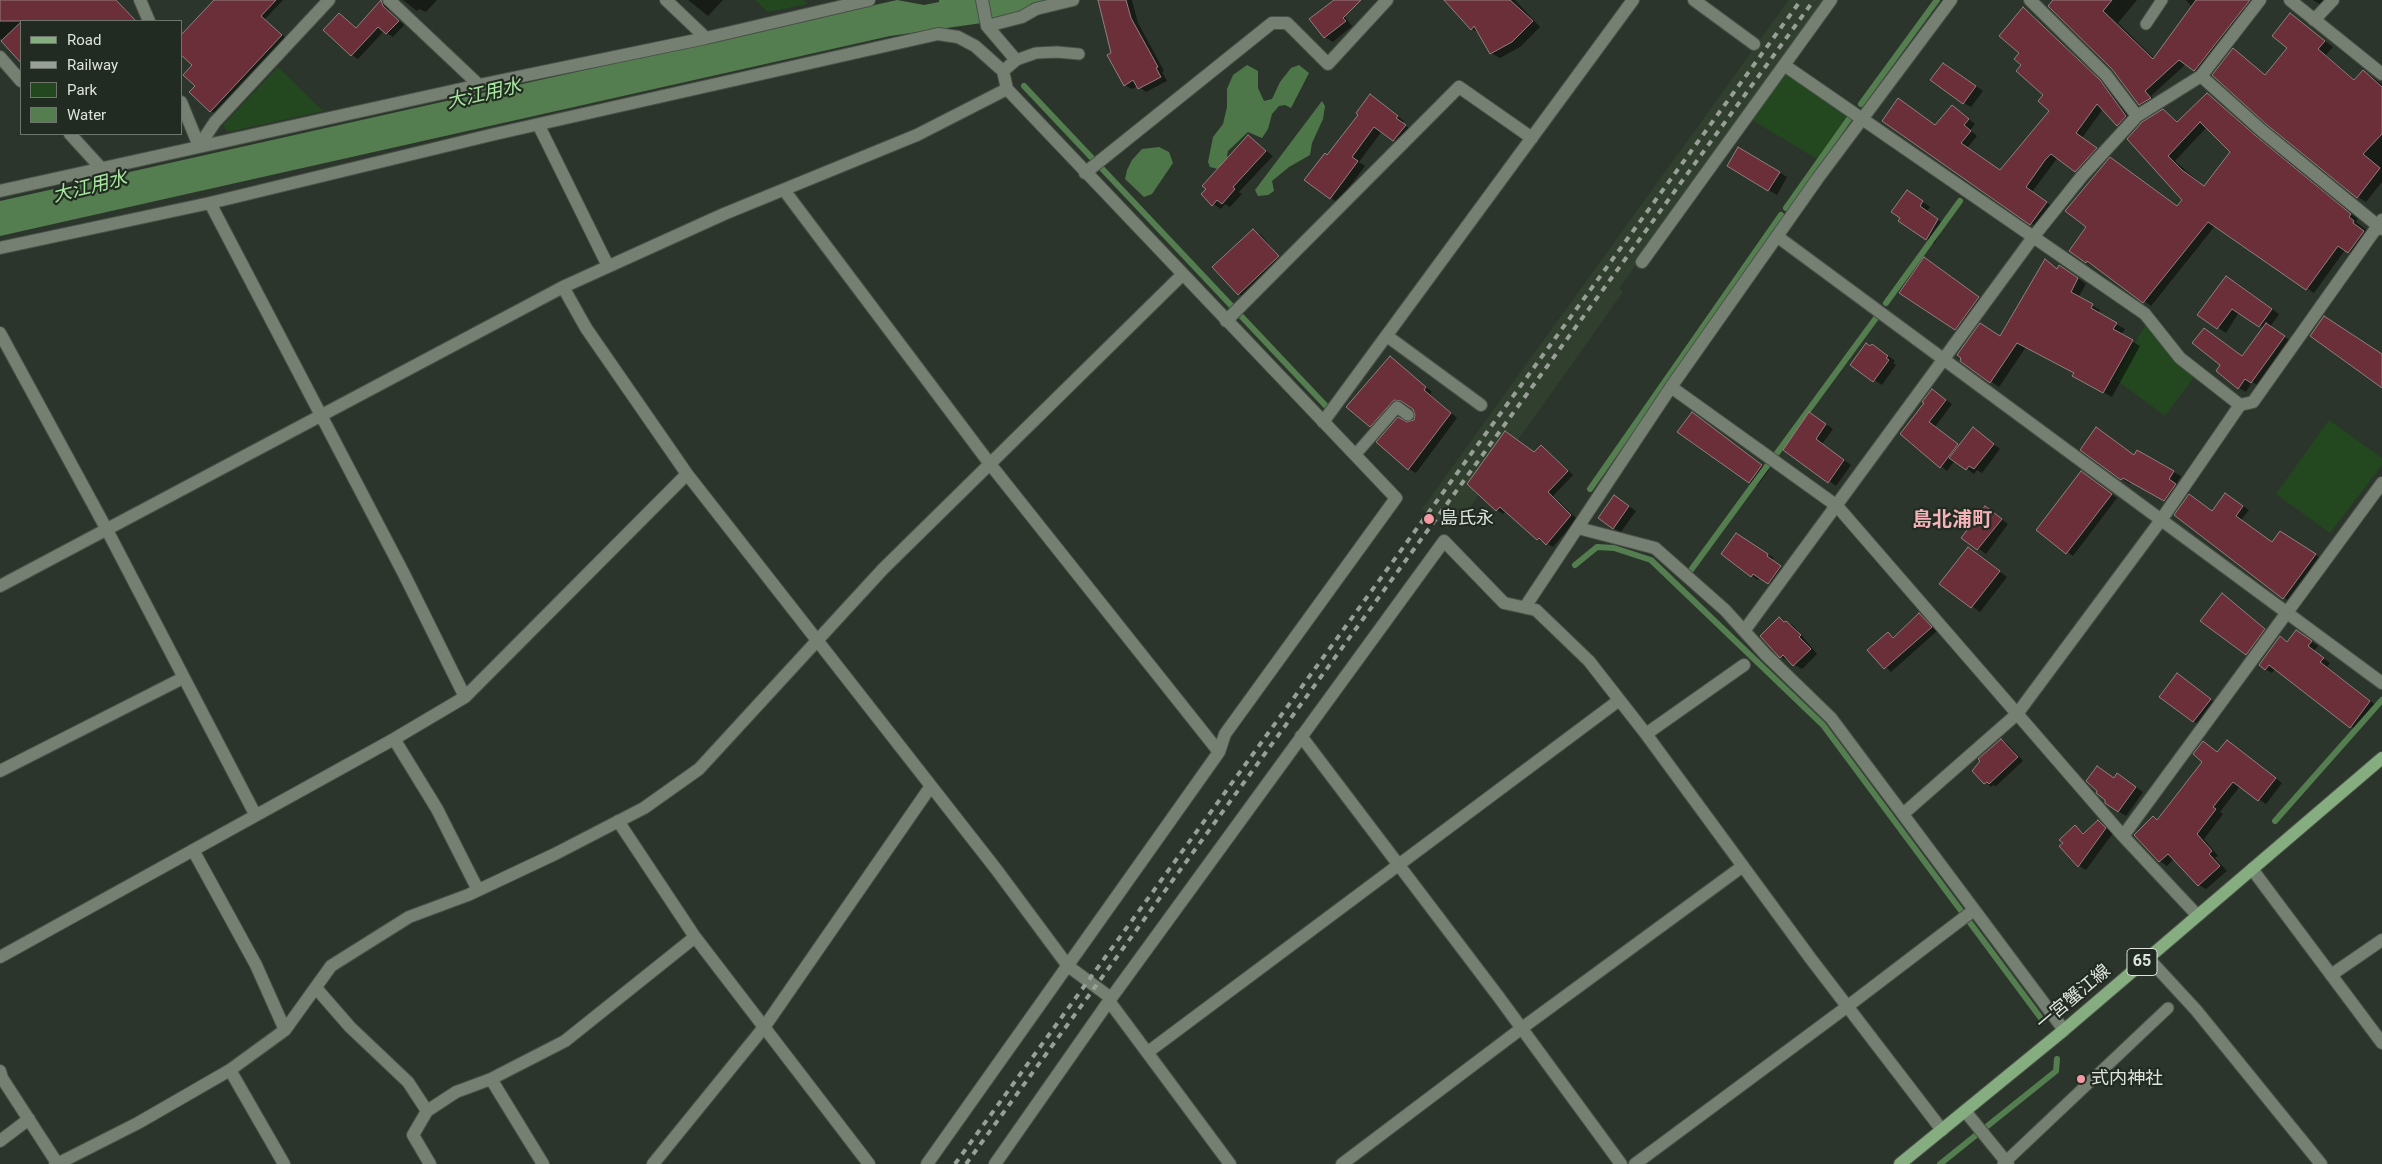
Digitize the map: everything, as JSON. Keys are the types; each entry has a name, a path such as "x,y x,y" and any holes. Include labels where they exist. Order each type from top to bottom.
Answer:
{"main road":[{"name":"一宮蟹江線","path":"1900,1164 2064,1030 2382,758"}],"street":[{"path":"140,0 149,20"},
{"path":"199,146 215,122 329,0"},
{"path":"389,0 479,85"},
{"path":"666,0 706,38"},
{"path":"0,191 479,85 706,38 869,0"},
{"path":"982,0 987,26 1016,60 1003,71"},
{"path":"987,26 1022,16 1036,8 1073,0"},
{"path":"1094,166 1272,23 1287,23 1328,64 1387,0"},
{"path":"1323,422 1633,0"},
{"path":"1694,0 1754,44"},
{"path":"1642,262 1831,0"},
{"path":"1525,607 1672,388 1778,236 1951,0"},
{"path":"2030,0 2106,76 2137,116"},
{"path":"1744,631 1945,360 2034,236 2082,176 2137,116 2201,76 2260,0"},
{"path":"2290,0 2382,73"},
{"path":"2314,20 2333,0"},
{"path":"0,248 210,203 938,34 958,36 975,46 1003,71 1007,89 1094,166 1182,275 1234,314 1323,422 1396,498 1225,734 1219,752 927,1164"},
{"path":"0,58 20,80"},
{"path":"1784,65 1864,118 2146,314 2180,358 2240,405"},
{"path":"1903,814 2017,714 2161,520 2240,405 2252,402 2381,225 2261,130 2201,76"},
{"path":"1234,314 1459,87 1532,138"},
{"path":"0,586 563,287 724,214 916,135 1007,89"},
{"path":"182,104 199,146"},
{"path":"539,126 608,266"},
{"path":"71,135 101,168"},
{"path":"784,190 990,464 1219,752"},
{"path":"210,203 465,697"},
{"path":"1778,236 2382,683"},
{"path":"1,1076 56,1164 138,1123 230,1070 285,1030 332,966 409,917 478,890 555,854 644,808 699,769 883,569 1182,275"},
{"path":"563,287 586,328 686,474 996,869 1068,966 1110,999 1230,1164"},
{"path":"0,333 107,530 256,814"},
{"path":"1387,336 1480,405"},
{"path":"1672,388 1837,506 2123,836 2197,915"},
{"path":"0,957 394,739 465,697 686,474"},
{"path":"2123,836 2382,483"},
{"path":"1578,528 1655,548 1725,610 1831,718 1903,814 1968,914 2064,1030"},
{"path":"995,1164 1110,999 1444,541 1504,603 1536,610 1590,661 1942,1130"},
{"path":"1646,734 1744,665"},
{"path":"0,771 183,678"},
{"path":"1148,1052 1618,700"},
{"path":"1301,736 1522,1028 1621,1164"},
{"path":"394,739 437,809 478,890"},
{"path":"654,1164 765,1026 931,786"},
{"path":"618,821 695,937 869,1164"},
{"path":"193,850 256,965 285,1030"},
{"path":"1342,1164 1522,1028 1743,866"},
{"path":"2252,869 2382,1042"},
{"path":"1635,1164 1848,1006 1968,914"},
{"path":"430,1164 414,1135 427,1111 456,1092 492,1079 565,1041 695,937"},
{"path":"2331,974 2382,940"},
{"path":"2148,958 2196,1010 2321,1164"},
{"path":"316,988 350,1027 408,1082 427,1111"},
{"path":"230,1070 284,1164"},
{"path":"492,1079 543,1164"},
{"path":"1964,1111 2006,1163"},
{"path":"0,1141 29,1119"}],"lane":[{"path":"2146,24 2162,0"},
{"path":"1016,60 1036,53 1079,54"},
{"path":"1355,455 1397,407 1408,415"},
{"path":"2006,1163 2168,1008"}],"shaded area":[{"path":"1789,0 1827,0 1619,288 1623,292 1458,524 1453,521 1447,529 1422,509"},
{"path":"1247,65 1258,71 1258,88 1264,101 1272,99 1280,82 1291,68 1299,65 1309,73 1291,108 1285,105 1279,106 1272,114 1268,129 1262,138 1248,132 1228,151 1227,156 1230,162 1218,169 1210,167 1208,162 1213,137 1223,124 1227,107 1227,89 1233,75"},
{"path":"1322,101 1325,106 1323,119 1312,143 1310,155 1289,167 1272,181 1274,191 1268,195 1258,196 1255,190"},
{"path":"1159,147 1169,152 1173,163 1152,194 1144,197 1125,179 1127,170 1132,160 1142,149"}],"green space":[{"path":"755,0 804,0 808,4 768,12"},
{"path":"278,67 323,111 228,132 223,125"},
{"path":"1788,72 1849,113 1817,159 1752,120 1783,74"},
{"path":"2147,322 2172,359 2194,377 2165,416 2115,379"},
{"path":"2329,420 2382,458 2382,465 2330,533 2276,494"}],"water":[{"name":"大江用水","path":"897,0 924,5 939,2 939,0 1046,0 1032,3 1019,14 982,23 890,36 0,236 0,201"}],"building":[{"path":"0,0 116,0 135,20 20,20 0,21"},
{"path":"214,0 276,0 261,16 282,35 210,112 189,92 195,86 183,75 192,65 182,56 182,34"},
{"path":"381,0 383,6 399,21 386,34 378,27 351,56 323,30 339,13 356,28"},
{"path":"1098,0 1126,0 1131,18 1158,67 1156,68 1161,77 1138,89 1133,80 1124,86 1107,55 1111,53"},
{"path":"1334,0 1361,0 1343,18 1346,21 1324,38 1309,19"},
{"path":"1444,0 1510,0 1533,21 1512,42 1490,54 1474,26 1471,30"},
{"path":"2053,0 2112,0 2103,11 2153,59 2196,0 2250,0 2194,71 2179,60 2145,91 2151,98 2139,105 2112,69 2048,6"},
{"path":"2023,7 2100,80 2126,116 2117,126 2097,104 2076,133 2097,148 2075,172 2051,154 2045,160 2026,187 2047,202 2030,225 1882,121 1898,98 1935,125 1952,105 1969,119 1964,125 1971,131 1961,143 2000,170 2049,111 2038,101 2043,95 2016,71 2021,65 2014,59 2019,53 1999,36"},
{"path":"2290,13 2325,41 2318,49 2354,80 2363,70 2382,87 2382,134 2363,154 2380,168 2357,198 2266,124 2212,75 2233,48 2265,75 2287,48 2272,36"},
{"path":"20,23 20,62 1,41"},
{"path":"1943,63 1976,86 1963,104 1930,80"},
{"path":"2207,93 2351,214 2349,217 2354,221 2353,223 2364,231 2348,253 2338,246 2306,290 2208,222 2143,303 2087,261 2086,263 2069,251 2086,227 2065,211 2110,157 2177,206 2182,200 2127,139 2142,122 2163,109 2177,122","holes":["2200,122 2230,152 2204,186 2182,170 2168,156"]},
{"path":"1370,94 1398,116 1396,118 1406,125 1393,141 1374,127 1352,157 1358,161 1330,199 1304,180 1325,153 1327,155 1358,115 1356,113"},
{"path":"1248,135 1266,151 1233,187 1235,189 1222,204 1217,200 1212,206 1201,194 1206,189 1202,186"},
{"path":"1738,147 1780,172 1768,191 1727,166"},
{"path":"1907,190 1923,201 1920,206 1938,219 1926,240 1898,221 1900,218 1891,212"},
{"path":"1253,229 1279,256 1238,295 1212,267"},
{"path":"1924,257 1979,297 1955,330 1899,293"},
{"path":"2045,259 2057,269 2059,265 2078,278 2071,292 2093,304 2091,308 2117,323 2113,329 2133,340 2103,393 2072,376 2074,373 2017,343 1990,383 1960,361 1961,358 1957,355 1980,323 2000,336"},
{"path":"2226,276 2272,309 2259,327 2232,309 2217,329 2197,315"},
{"path":"2324,316 2382,354 2382,388 2310,336"},
{"path":"2266,323 2285,336 2251,383 2245,379 2238,389 2216,371 2220,365 2192,343 2204,328 2242,356"},
{"path":"1866,343 1870,346 1872,344 1888,356 1886,358 1889,360 1873,382 1850,365"},
{"path":"1390,356 1426,387 1424,390 1451,413 1408,470 1376,442 1398,417 1407,422 1414,420 1413,409 1401,401 1394,400 1370,427 1346,407"},
{"path":"1932,389 1946,400 1929,422 1958,444 1940,468 1900,434 1924,403 1922,402"},
{"path":"1692,412 1762,465 1749,483 1677,432"},
{"path":"1809,412 1826,424 1816,439 1844,460 1828,483 1783,450"},
{"path":"1973,427 1994,444 1974,469 1969,466 1966,470 1949,458"},
{"path":"2096,427 2134,455 2137,450 2174,471 2169,479 2176,484 2164,501 2123,478 2121,480 2080,450"},
{"path":"1505,431 1534,452 1541,445 1568,471 1548,492 1571,515 1546,545 1539,538 1537,540 1500,507 1496,511 1467,484"},
{"path":"2081,471 2112,494 2066,554 2036,530"},
{"path":"2225,493 2243,506 2236,516 2272,542 2280,531 2316,554 2283,599 2174,515 2189,494 2212,511"},
{"path":"1614,495 1629,506 1613,529 1598,518"},
{"path":"1985,506 2002,519 1977,550 1961,538"},
{"path":"1736,533 1768,554 1767,556 1781,566 1768,584 1753,574 1751,577 1721,554"},
{"path":"1968,547 2000,571 1971,608 1939,584"},
{"path":"2222,593 2265,629 2246,655 2200,621"},
{"path":"1919,613 1932,627 1884,669 1867,650 1888,632 1893,638"},
{"path":"1779,617 1801,635 1799,637 1811,649 1793,666 1783,655 1780,658 1760,636"},
{"path":"2296,630 2312,641 2308,646 2324,658 2320,662 2370,701 2350,728 2269,665 2265,670 2259,665 2280,636 2287,642"},
{"path":"2177,673 2211,699 2193,722 2159,697"},
{"path":"2001,739 2018,757 1989,784 1987,782 1984,784 1972,771 1980,761 1978,759"},
{"path":"2227,740 2276,778 2258,801 2233,782 2213,807 2216,809 2197,834 2212,851 2209,854 2220,866 2198,886 2168,854 2159,862 2134,835 2153,816 2157,820 2202,762 2193,754 2203,741 2217,752"},
{"path":"2097,766 2114,778 2117,773 2136,787 2118,812 2105,803 2105,800 2086,781"},
{"path":"2098,820 2106,828 2078,867 2059,846 2063,843 2059,840 2075,825 2083,834"}],"waterway":[{"path":"1861,104 1937,0"},
{"path":"1024,86 1326,406"},
{"path":"1786,208 1851,116"},
{"path":"1886,303 1960,201"},
{"path":"1590,489 1781,215"},
{"path":"1777,453 1876,318"},
{"path":"1691,570 1767,466"},
{"path":"1575,565 1597,547 1614,548 1651,560 1823,725 2043,1021"},
{"path":"2275,821 2382,700"},
{"path":"1940,1164 2056,1071 2057,1059"}],"railway":[{"path":"955,1164 1801,0"},
{"path":"966,1164 1814,0"}],"place":[{"name":"島氏永","path":"1429,519"},
{"name":"式内神社","path":"2081,1079"}],"district":[{"name":"島北浦町","path":"1952,521"}]}
